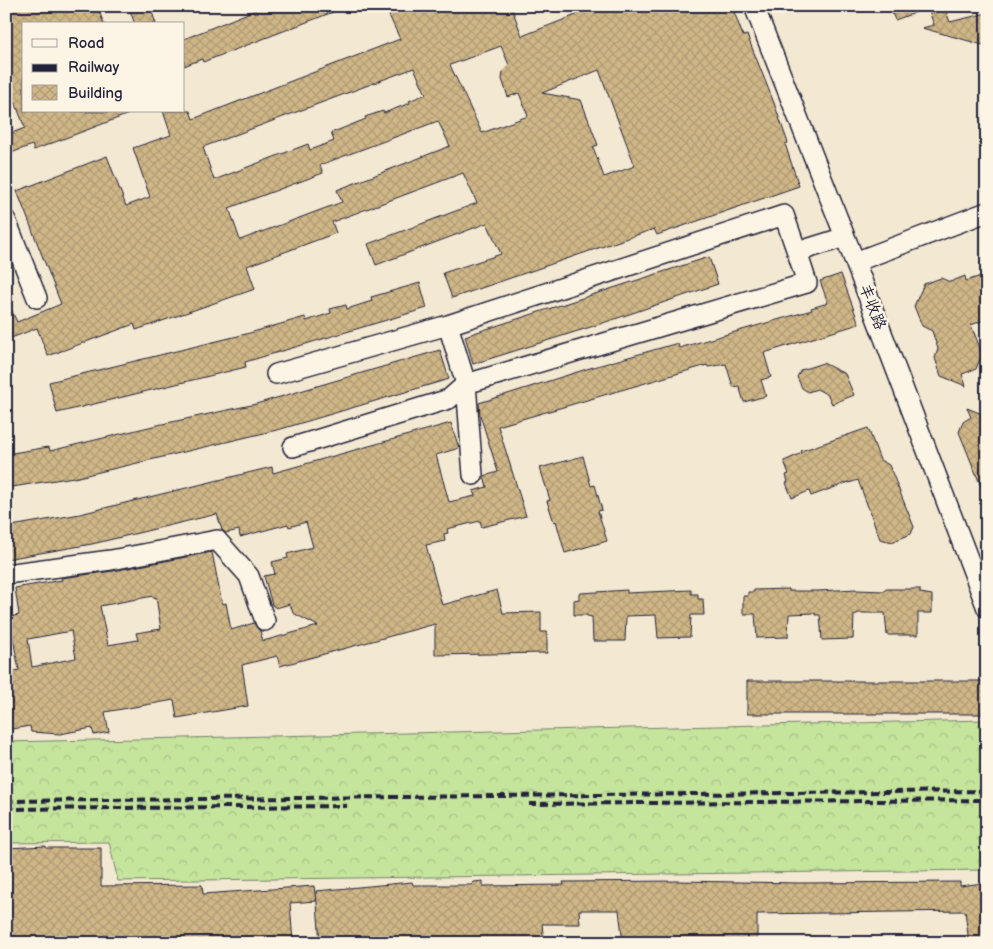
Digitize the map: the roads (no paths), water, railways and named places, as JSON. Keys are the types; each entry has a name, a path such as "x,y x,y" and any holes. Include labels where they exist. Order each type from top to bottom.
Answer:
{"street":[{"name":"丰收路","path":"754,6 855,262 987,608"},
{"path":"855,262 987,212"},
{"path":"276,374 448,325 784,215 807,283 466,384 449,399 293,447"},
{"path":"6,220 37,298"},
{"path":"797,252 845,237"},
{"path":"448,325 466,384 473,475"},
{"path":"6,574 111,560 217,540 249,576 265,622"}],"railway":[{"path":"6,801 987,791"},
{"path":"529,804 987,800"},
{"path":"6,809 347,806"}]}
